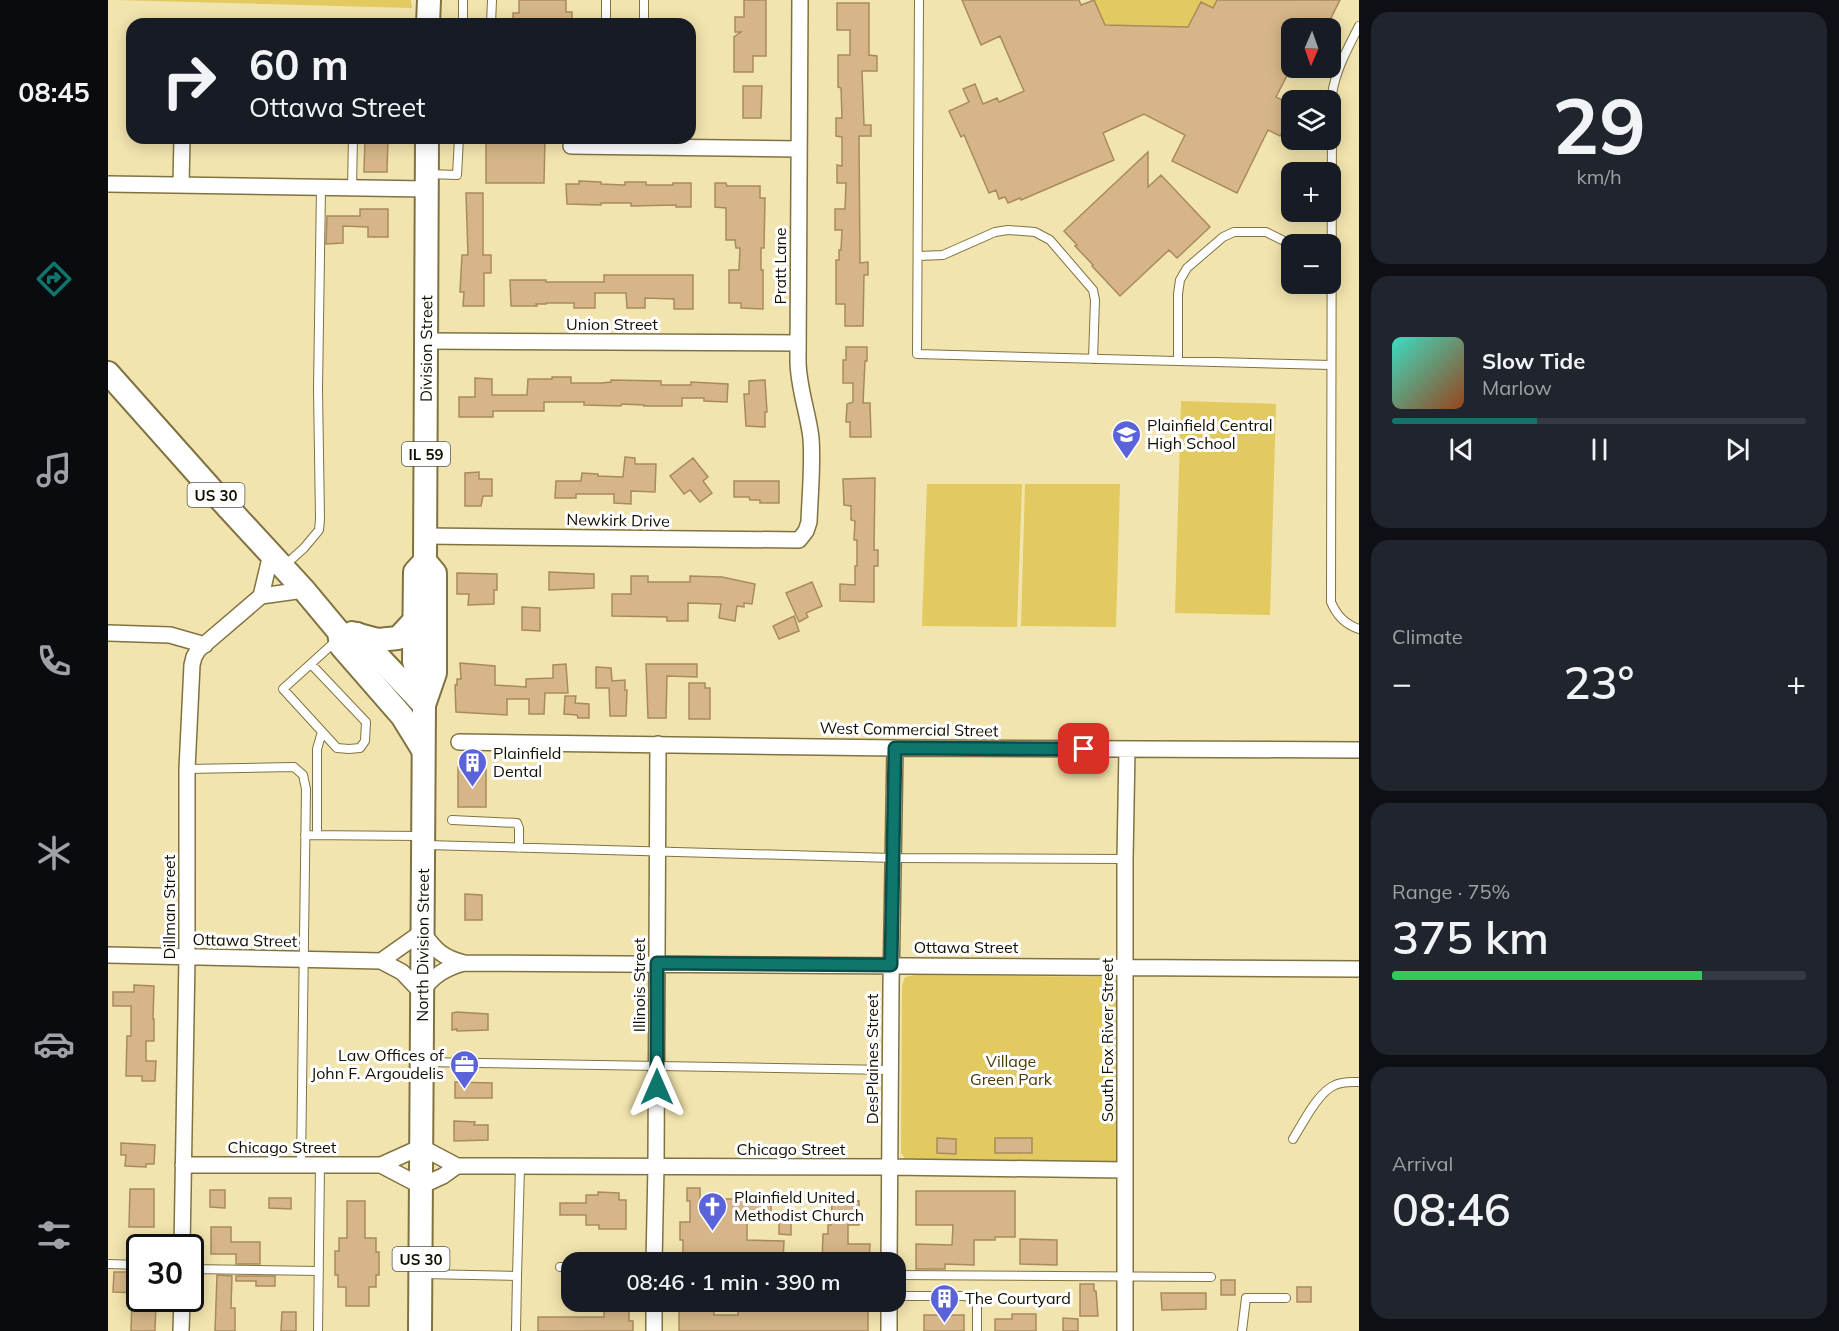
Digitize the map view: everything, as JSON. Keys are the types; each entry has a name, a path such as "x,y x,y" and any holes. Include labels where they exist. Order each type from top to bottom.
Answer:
{"main road":[{"path":"428,18 429,0"},
{"name":"Division Street","path":"424,705 435,673 435,573 425,561 427,144"},
{"name":"US 30","path":"108,373 345,634 424,705"},
{"name":"Division Street","path":"424,705 414,662 415,572 425,561"},
{"path":"345,634 378,640 399,638 415,620"},
{"name":"US 30","path":"345,634 341,646 402,716 423,750"},
{"name":"North Division Street","path":"420,1331 424,705"}],"street":[{"name":"Pratt Lane","path":"800,0 798,370 811,440 809,522 806,531"},
{"path":"181,185 182,144"},
{"path":"571,146 799,148"},
{"path":"108,184 352,188 427,181"},
{"name":"Union Street","path":"426,340 798,342"},
{"name":"Newkirk Drive","path":"425,536 799,540 806,531"},
{"path":"261,596 277,561"},
{"path":"261,596 304,590"},
{"name":"Dillman Street","path":"182,1234 187,957 187,769 192,665 194,657 205,645 261,596"},
{"path":"108,633 170,634 205,645"},
{"name":"West Commercial Street","path":"459,742 895,748 1359,750"},
{"name":"Illinois Street","path":"654,1252 658,744"},
{"name":"DesPlaines Street","path":"889,1252 895,748"},
{"name":"South Fox River Street","path":"1125,1331 1127,749"},
{"path":"421,992 402,972 381,961 422,932"},
{"name":"Ottawa Street","path":"422,932 436,951 443,956 464,963"},
{"name":"Ottawa Street","path":"108,956 381,961"},
{"name":"Ottawa Street","path":"421,992 437,975 464,963 1359,969"},
{"name":"Chicago Street","path":"183,1166 381,1165 421,1147 457,1166 1125,1170"},
{"name":"Chicago Street","path":"381,1165 421,1186"},
{"path":"421,1186 443,1176 457,1166"},
{"path":"181,1331 182,1312"},
{"path":"654,1312 654,1331"},
{"path":"889,1312 889,1331"}],"lane":[{"path":"463,0 463,18"},
{"path":"491,18 492,0"},
{"path":"606,0 606,18"},
{"path":"644,0 644,18"},
{"path":"919,0 917,354 1331,365"},
{"path":"1331,234 1332,94 1340,63 1359,26"},
{"path":"352,188 353,144"},
{"path":"427,181 458,175 459,144"},
{"path":"277,561 304,548 319,530 318,389 321,188"},
{"path":"918,256 943,255 996,232 1008,230 1035,232 1050,240 1093,290 1095,300 1093,359"},
{"path":"1178,361 1178,294 1180,280 1186,268 1223,237 1234,232 1266,232 1281,240"},
{"path":"1331,294 1331,603 1335,613 1342,620 1359,629"},
{"path":"311,664 366,722 365,741 360,748 337,748 283,690 311,664 345,634"},
{"path":"317,835 317,749 322,732"},
{"path":"187,769 294,767 303,775 306,789 301,1165"},
{"path":"452,820 517,823 519,848"},
{"path":"305,835 422,840 519,848 893,858 1125,859"},
{"path":"421,1062 890,1070"},
{"path":"1293,1139 1322,1095 1333,1085 1359,1082"},
{"path":"318,1331 320,1165"},
{"path":"516,1331 520,1167"},
{"path":"108,1264 126,1265"},
{"path":"204,1269 319,1271"},
{"path":"421,1274 517,1276"},
{"path":"906,1275 1211,1277"},
{"path":"906,1296 977,1298 977,1331"},
{"path":"1242,1331 1246,1298 1286,1298"}],"green space":[{"path":"115,0 411,0 412,8"},
{"path":"1094,0 1217,0 1213,8 1201,2 1184,36 1174,27 1141,25 1109,34"},
{"path":"1181,401 1276,404 1270,615 1175,613"},
{"path":"927,484 1022,484 1017,627 922,626"},
{"path":"1025,484 1120,484 1116,627 1021,626"},
{"name":"Village Green Park","path":"915,975 1110,977 1119,981 1119,1154 1117,1162 1113,1164 906,1160 901,1153 902,986 905,977"}],"building":[{"path":"519,0 566,0 566,12 572,12 572,18 513,18 513,13 519,13"},
{"path":"744,0 766,0 766,56 753,56 753,72 734,72 734,37 741,32 735,32 735,17 744,17"},
{"path":"962,0 1079,0 1081,5 1094,0 1105,25 1188,27 1201,2 1213,8 1217,0 1340,0 1331,18 1281,18 1281,78 1286,78 1276,97 1281,100 1281,134 1280,136 1268,130 1237,193 1172,161 1185,135 1144,114 1103,133 1114,160 1021,200 1020,198 1008,203 1005,197 999,199 996,190 989,193 964,135 961,137 949,111 969,102 963,89 975,84 983,104 997,98 999,102 1024,91 1000,36 981,45"},
{"path":"837,3 869,3 869,55 877,56 877,71 862,71 864,125 871,125 871,136 859,136 860,263 868,262 868,275 864,275 863,326 845,326 845,304 836,304 836,260 839,260 839,250 841,250 842,230 835,230 835,209 845,209 846,183 837,183 837,165 842,166 842,137 836,136 836,118 842,118 841,88 838,87 838,55 850,55 850,30 837,30"},
{"path":"743,86 762,86 761,118 743,118"},
{"path":"365,144 388,144 387,172 364,172"},
{"path":"486,144 545,144 544,183 486,183"},
{"path":"1148,152 1148,187 1161,175 1210,227 1177,258 1169,250 1120,296 1064,231"},
{"path":"579,181 625,185 625,182 646,182 646,185 691,183 691,207 631,206 631,203 567,204 566,184 579,184"},
{"path":"715,183 726,183 727,186 760,186 760,198 765,198 764,248 761,248 763,309 741,308 741,303 729,303 729,270 739,270 740,248 736,248 735,240 726,240 726,208 715,207"},
{"path":"466,193 483,193 483,255 491,255 491,273 484,273 484,306 463,306 464,292 460,292 462,255 468,255"},
{"path":"360,209 388,209 388,237 368,237 368,227 343,226 343,243 326,244 327,216 360,216"},
{"path":"604,275 693,275 693,309 674,309 674,299 645,298 645,308 627,308 626,293 595,293 595,308 574,308 574,303 511,306 510,280 604,282"},
{"path":"846,347 867,347 863,403 870,403 871,437 850,437 850,422 846,422 847,404 853,402 853,383 843,383 843,360 846,360"},
{"path":"552,377 571,377 571,383 601,383 611,382 611,380 661,381 661,385 691,385 691,382 728,384 727,402 704,401 704,398 682,398 682,406 622,404 621,406 584,405 584,402 544,402 544,411 493,411 493,417 459,417 459,397 475,397 475,378 492,379 492,395 527,395 528,379 552,379"},
{"path":"765,380 767,412 765,412 765,427 746,426 744,394 749,394 749,381"},
{"path":"625,457 635,458 635,464 656,464 655,492 631,491 631,504 614,503 614,494 576,494 576,498 555,498 556,481 581,481 582,473 623,477"},
{"path":"693,458 708,477 703,481 712,493 700,502 690,490 684,494 670,476"},
{"path":"479,472 479,479 492,479 492,496 483,496 481,506 465,506 465,473"},
{"path":"875,478 874,550 878,550 878,566 874,566 874,602 840,601 840,584 855,585 855,566 857,566 857,540 854,540 855,521 851,520 851,506 844,505 843,479"},
{"path":"734,481 779,481 779,503 760,503 760,500 750,500 749,497 734,497"},
{"path":"549,572 594,574 594,588 549,590"},
{"path":"457,573 497,574 494,604 468,605 469,594 457,594"},
{"path":"631,576 648,576 648,582 690,582 690,576 722,577 755,584 752,604 744,603 744,607 737,606 735,621 719,618 721,604 688,603 688,621 667,621 667,617 612,616 612,594 631,594"},
{"path":"812,582 822,606 806,613 808,617 799,622 786,593"},
{"path":"522,607 540,608 540,631 522,630"},
{"path":"794,616 799,631 779,639 773,626"},
{"path":"460,663 495,666 495,685 526,687 526,679 553,678 553,665 566,664 568,693 545,693 544,714 529,714 529,699 507,699 507,715 456,712 455,685 457,685 457,679 461,679"},
{"path":"646,664 697,664 697,677 667,676 666,718 648,718"},
{"path":"596,667 611,668 612,681 625,680 626,716 610,716 609,688 596,688"},
{"path":"689,683 705,683 705,688 710,688 710,719 689,719"},
{"path":"565,696 576,696 575,703 589,704 589,718 564,714"},
{"name":"Plainfield Dental","path":"458,767 486,767 486,807 458,807"},
{"path":"465,894 482,895 482,920 465,920"},
{"path":"134,985 154,986 154,1041 146,1041 146,1061 156,1061 155,1081 142,1081 142,1076 126,1076 127,1036 131,1036 131,1006 113,1006 113,992 134,992"},
{"path":"452,1013 488,1014 488,1030 452,1030"},
{"path":"455,1082 492,1083 492,1098 455,1098"},
{"path":"454,1121 488,1125 488,1140 454,1141"},
{"path":"937,1138 956,1139 956,1154 937,1153"},
{"path":"995,1138 1032,1138 1032,1153 995,1153"},
{"path":"121,1143 155,1145 154,1164 146,1164 146,1167 125,1166 126,1155 121,1155"},
{"name":"Plainfield United Methodist Church","path":"687,1188 700,1188 700,1199 733,1199 733,1192 747,1192 747,1200 771,1200 771,1220 747,1220 747,1240 784,1241 783,1252 683,1252 680,1222 690,1222 690,1201 687,1201"},
{"path":"130,1189 154,1189 154,1227 129,1227"},
{"path":"210,1190 225,1190 225,1208 210,1207"},
{"path":"916,1191 1015,1191 1015,1237 974,1240 974,1265 945,1264 945,1269 916,1269 916,1244 952,1245 953,1225 916,1225"},
{"path":"598,1192 619,1193 619,1200 626,1200 626,1229 599,1229 599,1225 586,1225 586,1215 560,1215 560,1203 586,1203 586,1195 598,1195"},
{"path":"269,1198 291,1198 291,1209 269,1208"},
{"path":"843,1200 859,1201 859,1225 848,1225 848,1244 870,1244 870,1252 822,1252 823,1234 828,1234 828,1225 831,1225 832,1203 843,1204"},
{"path":"347,1201 365,1201 365,1238 376,1238 376,1252 379,1252 379,1275 376,1275 376,1287 369,1287 369,1306 346,1306 346,1287 338,1287 338,1275 335,1275 335,1251 339,1251 339,1238 347,1238"},
{"path":"779,1216 791,1216 791,1235 779,1234"},
{"path":"211,1227 231,1227 231,1242 260,1242 260,1264 236,1264 236,1254 211,1254"},
{"path":"1020,1239 1057,1240 1057,1265 1020,1264"},
{"path":"114,1272 126,1272 126,1292 113,1292"},
{"path":"217,1275 232,1276 231,1308 235,1308 235,1331 215,1331"},
{"path":"236,1276 275,1276 275,1286 256,1286 256,1281 236,1281"},
{"path":"1221,1280 1235,1280 1235,1295 1221,1295"},
{"path":"1080,1284 1094,1284 1098,1316 1080,1316"},
{"path":"1297,1287 1311,1287 1311,1302 1297,1302"},
{"path":"1161,1293 1206,1293 1206,1309 1162,1310"},
{"path":"132,1312 156,1312 155,1331 131,1331"},
{"path":"282,1312 296,1312 296,1331 281,1331"},
{"path":"604,1312 629,1312 629,1321 633,1321 633,1331 538,1331 538,1317 604,1317"},
{"path":"679,1312 738,1315 738,1312 868,1312 868,1331 679,1331"},
{"path":"1012,1314 1036,1314 1036,1331 995,1331 995,1319 1012,1319"},
{"name":"The Courtyard","path":"924,1315 964,1315 964,1331 924,1331"},
{"path":"1063,1318 1078,1319 1078,1331 1063,1331"}],"place":[{"name":"Plainfield Central High School","path":"1126,460"},
{"name":"Plainfield Dental","path":"472,788"},
{"name":"Law Offices of John F. Argoudelis","path":"465,1090"},
{"name":"Plainfield United Methodist Church","path":"713,1232"},
{"name":"The Courtyard","path":"944,1324"}],"route":[{"path":"657,1087 657,963 891,965 895,748 1084,749"}]}
